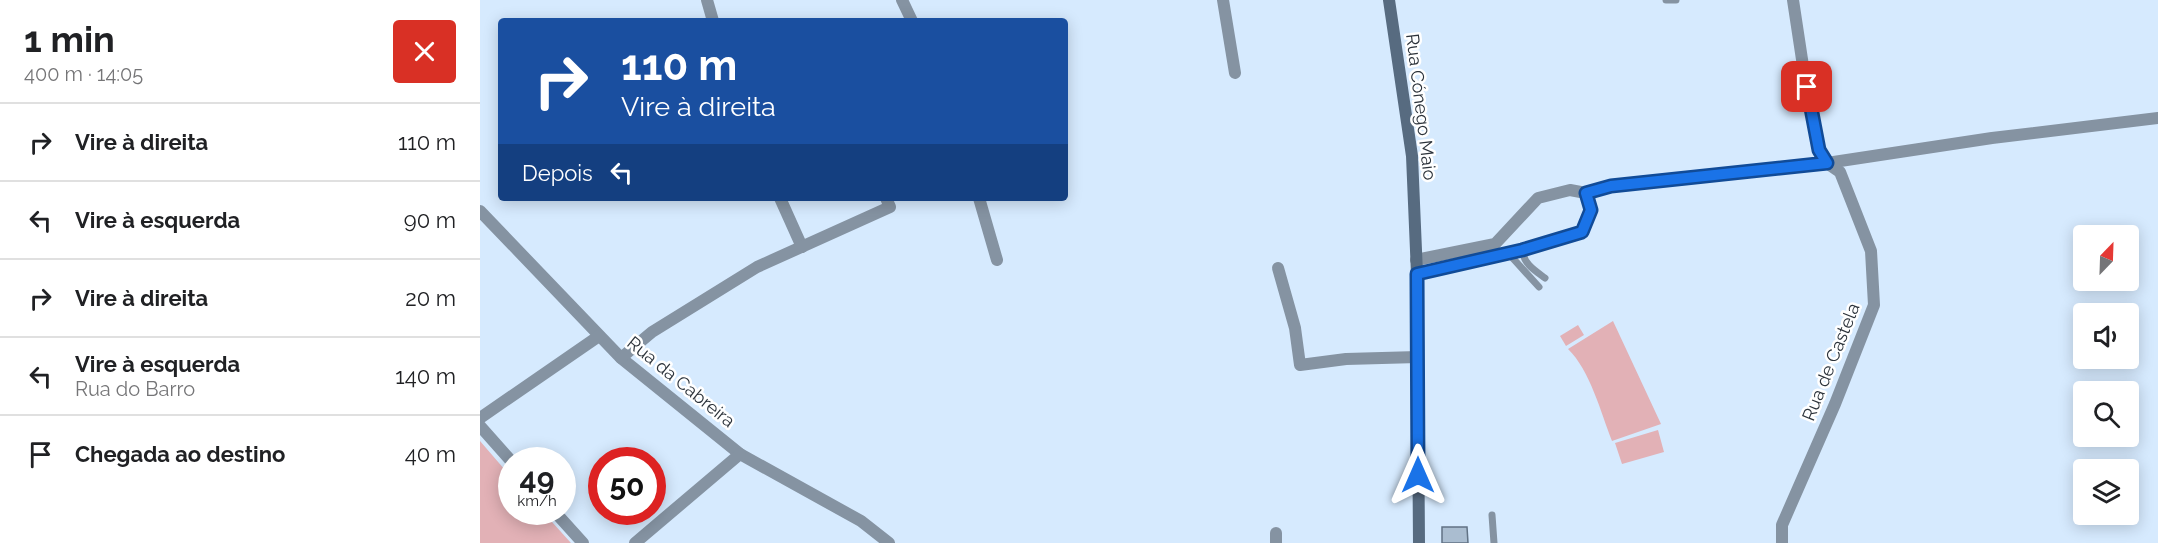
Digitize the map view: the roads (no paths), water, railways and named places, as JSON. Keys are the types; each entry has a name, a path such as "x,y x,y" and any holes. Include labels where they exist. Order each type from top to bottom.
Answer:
{"main road":[{"name":"Rua Cónego Maio","path":"1389,0 1412,156 1417,274 1419,543"}],"street":[{"path":"707,0 712,18"},
{"path":"902,0 911,18"},
{"path":"1223,0 1235,73"},
{"name":"Rua de Castela","path":"1782,543 1782,525 1835,405 1874,306 1871,251 1840,172 1827,163 1819,150 1792,2"},
{"path":"1416,260 1495,244 1538,198 1570,190 1586,193 1611,186 1827,163 1992,138 2158,118"},
{"path":"1417,274 1522,250 1582,232 1591,210 1586,193"},
{"path":"781,201 801,247"},
{"path":"621,358 652,332 757,267 890,207 887,201"},
{"path":"980,201 997,260"},
{"name":"Rua da Cabreira","path":"481,215 621,358 740,454 861,521 890,543"},
{"path":"1278,268 1295,328 1300,365 1346,359 1418,357"},
{"path":"480,418 599,336"},
{"path":"480,426 499,447"},
{"path":"635,543 740,454"},
{"path":"567,525 583,543"}],"lane":[{"path":"1666,0 1676,0"},
{"path":"1522,250 1524,259 1545,278"},
{"path":"1508,253 1539,287"},
{"path":"1492,515 1494,543"}]}
